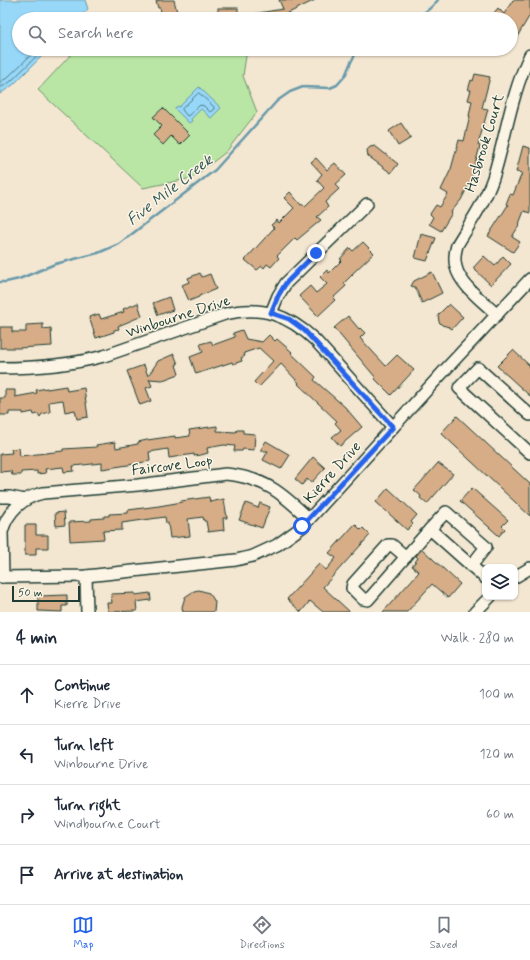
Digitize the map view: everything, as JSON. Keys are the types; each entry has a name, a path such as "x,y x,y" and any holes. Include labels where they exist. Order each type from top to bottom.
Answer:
{"street":[{"name":"Hasbrook Court","path":"497,315 464,283 459,276 456,268 455,254 457,245 486,195 493,179 516,90 530,55"},
{"path":"271,313 278,296 286,283 367,204"},
{"name":"Kierre Drive","path":"2,576 86,576 236,560 253,556 277,545 288,538 309,519 530,279"},
{"name":"Winbourne Drive","path":"0,368 44,367 88,360 104,356 225,314 246,310 271,313 289,319 304,330 393,427"},
{"path":"530,415 478,368 459,388 530,453"},
{"name":"Faircove Loop","path":"2,576 2,523 25,500 31,496 43,493 131,486 226,474 249,477 272,487 309,519"},
{"name":"Faircove Loop","path":"0,497 25,500"},
{"path":"406,557 392,545 388,545 353,584 352,588 363,599 368,600 446,512 486,547 471,566"},
{"path":"430,529 482,575"},
{"path":"518,575 530,568"},
{"path":"86,576 87,612"},
{"path":"480,611 488,600"}],"green space":[{"path":"70,56 246,56 243,76 257,112 226,152 192,178 143,188 38,90"}],"water":[{"path":"0,0 85,0 88,9 85,12 12,12 12,56 42,56 13,85 0,94"},
{"path":"199,87 221,108 211,118 201,109 189,123 175,109 177,106 179,107"}],"building":[{"path":"174,0 177,12 161,12 156,1"},
{"path":"279,0 315,0 290,12 264,12 283,9"},
{"path":"513,0 530,0 530,15 518,35 518,12 505,12"},
{"path":"218,8 238,8 238,12 218,12"},
{"path":"498,8 502,12 495,12"},
{"path":"475,74 490,77 482,108 488,109 478,145 480,146 471,180 461,200 451,212 452,213 441,231 429,224 433,217 430,214 436,205 440,207 448,194 441,190 451,169 459,140 464,141 472,101 468,100 471,90 468,90 471,80 473,81"},
{"path":"163,108 190,135 180,145 171,136 163,145 153,135 162,126 153,117"},
{"path":"401,123 411,138 398,146 389,131"},
{"path":"375,146 398,164 391,173 368,156 367,150 370,147"},
{"path":"523,146 530,148 530,213 524,211 520,224 512,237 520,242 513,252 488,236 508,205 506,204 510,194 513,195 522,173 516,172"},
{"path":"316,158 327,170 335,163 346,175 335,185 339,189 325,202 328,207 317,217 321,220 297,240 295,238 277,256 279,258 271,267 267,264 264,268 262,266 257,270 245,260 274,228 271,225 277,220 279,223 294,208 284,198 290,192 301,205 303,204 305,206 324,188 317,180 322,174 311,162"},
{"path":"421,234 436,238 427,261 415,258"},
{"path":"363,242 374,253 344,283 346,286 333,298 335,300 318,316 299,296 310,286 316,293 327,284 320,277 327,270 329,273 342,260 340,259 350,248 353,251"},
{"path":"484,256 495,266 503,256 511,264 491,285 473,268"},
{"path":"432,272 442,293 422,303 415,287 411,286 414,281"},
{"path":"200,273 202,277 210,274 216,289 189,301 182,285 189,282 188,278"},
{"path":"169,297 173,310 158,315 153,303"},
{"path":"138,303 142,316 118,326 119,329 114,330 114,332 96,338 89,317 99,314 101,319 124,312 123,309"},
{"path":"449,304 463,317 452,329 442,325 439,322 438,315"},
{"path":"348,316 359,329 360,328 365,333 360,338 386,366 397,355 414,370 391,395 375,379 376,378 334,328"},
{"path":"43,324 43,329 51,328 52,346 0,348 0,327 12,327 12,332 26,332 26,325"},
{"path":"242,330 246,339 262,342 269,335 275,341 277,339 316,377 314,380 345,407 362,427 340,446 332,437 341,430 335,423 337,421 298,384 299,383 281,364 259,387 254,382 273,361 259,348 244,353 245,356 241,358 242,361 233,364 232,362 196,374 190,357 203,352 200,344 211,341 213,345 235,337 233,333"},
{"path":"513,350 530,366 530,396 497,366"},
{"path":"174,354 178,364 176,365 179,374 163,380 149,379 152,386 146,388 151,401 140,405 127,371 144,365 148,376 158,361"},
{"path":"66,386 67,391 84,388 88,417 77,419 75,410 65,412 63,400 49,402 50,412 42,414 40,417 38,414 34,415 33,412 23,414 23,412 9,412 9,415 0,415 0,398 5,398 5,390 15,390 15,397 37,393 36,390"},
{"path":"457,416 530,484 530,516 441,433"},
{"path":"217,426 217,431 236,432 237,430 243,430 243,433 255,434 254,450 243,449 242,451 234,451 235,446 224,445 207,448 208,453 201,455 194,456 194,454 169,458 168,449 149,452 150,461 102,469 102,463 73,466 74,471 64,472 63,467 45,469 46,473 37,474 37,471 21,472 21,475 12,475 11,471 0,472 0,454 12,453 11,449 19,448 20,456 63,451 63,449 97,447 96,445 115,442 116,448 138,444 138,442 147,440 175,436 175,438 190,436 189,430"},
{"path":"266,441 290,455 281,469 263,460 268,451 260,451"},
{"path":"313,457 325,468 311,483 307,479 302,485 295,479"},
{"path":"438,463 453,474 427,504 414,490"},
{"path":"388,488 417,515 411,522 413,524 407,530 376,502"},
{"path":"472,488 508,520 502,526 505,529 499,536 460,501"},
{"path":"209,497 210,502 224,499 227,518 223,518 224,530 208,532 206,521 204,521 203,517 188,519 190,536 170,538 168,523 166,523 165,517 122,523 122,530 103,531 104,539 70,541 69,522 91,521 91,519 104,518 104,516 109,516 109,514 128,513 128,510"},
{"path":"246,503 258,508 260,503 270,507 262,528 239,520"},
{"path":"64,512 65,525 56,526 55,513"},
{"path":"355,524 361,530 363,528 370,535 323,587 350,612 323,612 310,601 301,612 287,599 319,564 326,570 336,558 329,553"},
{"path":"25,525 36,525 36,535 48,535 48,548 36,548 36,555 25,555"},
{"path":"422,549 460,584 448,598 432,584 407,612 383,612 419,572 412,566 418,558 416,556"},
{"path":"199,590 209,593 212,597 215,602 214,612 183,612 182,607 185,597 194,591"},
{"path":"135,593 135,595 150,593 151,600 136,602 137,611 108,612 107,603 112,603 111,594"},
{"path":"67,595 67,606 62,606 62,612 38,611 38,596"}],"waterway":[{"name":"Five Mile Creek","path":"425,12 438,0"},
{"name":"Five Mile Creek","path":"0,282 19,279 55,264 98,253 119,244 215,170 277,101 290,92 303,87 330,88 337,85 345,76 354,56"}],"route":[{"path":"302,526 393,427 315,340 289,319 271,313 278,296 286,283 316,253"}]}
